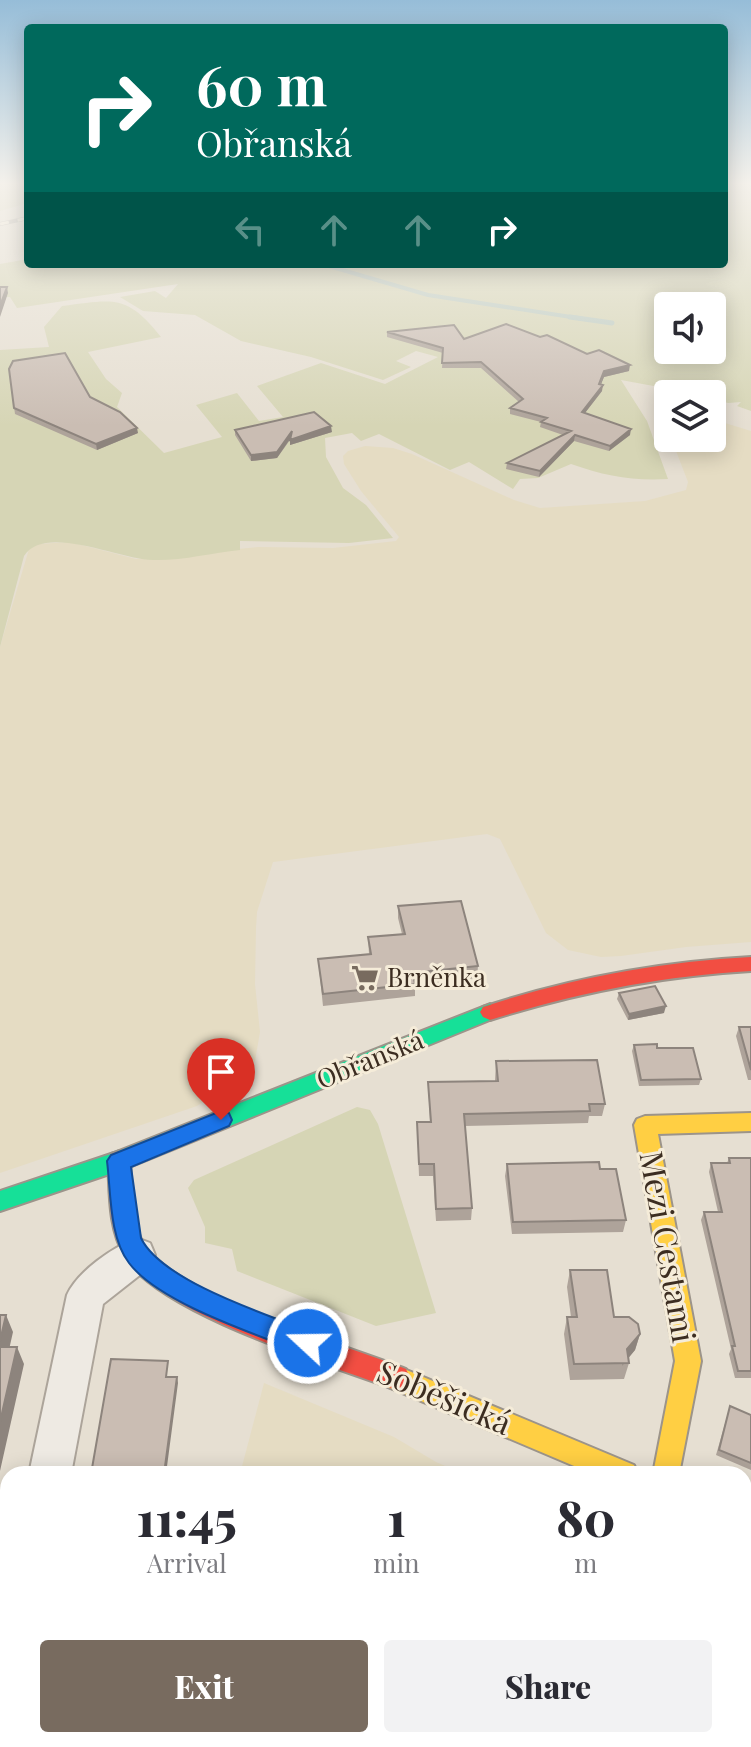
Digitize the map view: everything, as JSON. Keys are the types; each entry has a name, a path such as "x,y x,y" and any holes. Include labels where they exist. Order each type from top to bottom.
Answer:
{"street":[{"name":"Obřanská","path":"0,1201 119,1161 529,998 617,976 751,964"},
{"name":"Mezi Cestami","path":"668,1466 688,1361 645,1125 751,1122"},
{"path":"52,1466 86,1295 137,1255 129,1238 119,1161"},
{"name":"Soběšická","path":"137,1255 170,1283 231,1313 409,1383 606,1466"}],"shaded area":[{"path":"726,423 751,431 751,942 601,957 568,950 546,933 500,839 487,834 273,862 257,912 255,984 260,1032 255,1061 244,1074 197,1106 0,1173 0,647 29,549 38,544 70,542 136,559 258,547 333,548 396,541 399,537 361,491 344,464 343,456 348,451 365,446 393,448 412,454 514,500 540,508 645,501 686,490 688,482 676,452 726,452"},
{"path":"264,1383 394,1437 445,1466 242,1466"}],"green space":[{"path":"0,264 3,264 24,264 24,268 728,268 728,264 751,264 751,411 737,406 741,402 726,402 726,380 654,380 654,386 621,380 647,421 654,440 654,452 658,452 668,479 619,477 571,464 538,478 520,479 513,489 469,462 450,470 379,434 361,441 352,433 325,438 326,457 343,488 366,505 393,538 349,543 240,541 240,550 164,560 65,543 48,543 34,547 24,556 0,647 0,350 49,347 44,327 62,306 107,302 128,306 161,337 88,352 106,379 122,393 117,407 164,453 222,437 196,405 237,393 259,421 283,417 257,386 321,363 385,384 438,357 416,351 396,361 411,367 383,380 311,357 241,341 195,315 143,311 120,297 155,291 166,298 178,284 17,308 10,297 0,297"},
{"path":"357,1107 370,1110 378,1124 436,1313 376,1326 237,1271 232,1249 205,1243 205,1227 188,1188 194,1180"}],"building":[{"path":"0,287 7,287 0,306"},
{"path":"506,324 540,337 547,335 587,354 599,350 630,365 604,371 599,384 603,385 582,412 631,429 610,446 575,435 540,471 507,463 571,431 541,422 547,418 510,408 523,399 481,362 442,363 443,348 387,332 454,325 464,339"},
{"path":"65,353 90,397 120,412 137,428 96,444 14,408 9,369 13,361"},
{"path":"314,412 331,426 290,440 292,431 277,452 251,455 235,430"},
{"path":"461,901 478,966 413,973 415,984 323,994 318,959 371,954 368,937 405,934 398,906"},
{"path":"655,986 666,1006 629,1014 619,993"},
{"path":"739,1027 751,1027 751,1070"},
{"path":"657,1044 657,1048 693,1048 701,1079 641,1080 634,1045"},
{"path":"597,1060 605,1104 589,1104 590,1111 464,1114 472,1208 436,1209 434,1164 419,1164 417,1122 431,1122 428,1082 498,1081 496,1061"},
{"path":"729,1158 751,1158 751,1371 738,1371 704,1212 722,1212 711,1163 730,1163"},
{"path":"599,1162 600,1169 616,1169 626,1220 513,1222 507,1164"},
{"path":"570,1270 607,1270 614,1317 629,1317 638,1324 640,1334 627,1349 629,1363 574,1364 567,1317 577,1317"},
{"path":"0,1315 6,1315 0,1341"},
{"path":"0,1347 17,1347 0,1422"},
{"path":"111,1359 168,1361 166,1377 177,1377 165,1466 92,1466"},
{"path":"730,1406 751,1415 751,1463 719,1450"}],"waterway":[{"path":"336,268 428,295 584,319"},
{"path":"570,317 584,319"},
{"path":"584,319 612,323"}],"traffic: fast":[{"path":"0,1201 119,1161 490,1012"}],"traffic: slow":[{"path":"668,1466 688,1361 645,1125 751,1122"},
{"path":"397,1378 606,1466"}],"traffic: jam":[{"path":"490,1012 554,993 651,973 751,964"},
{"path":"119,1161 127,1236 138,1256 159,1275 222,1311 397,1378"}],"place":[{"name":"Brněnka","path":"365,978"}],"route":[{"path":"221,1120 119,1161 129,1238 137,1255 170,1283 231,1313 308,1343"}]}
